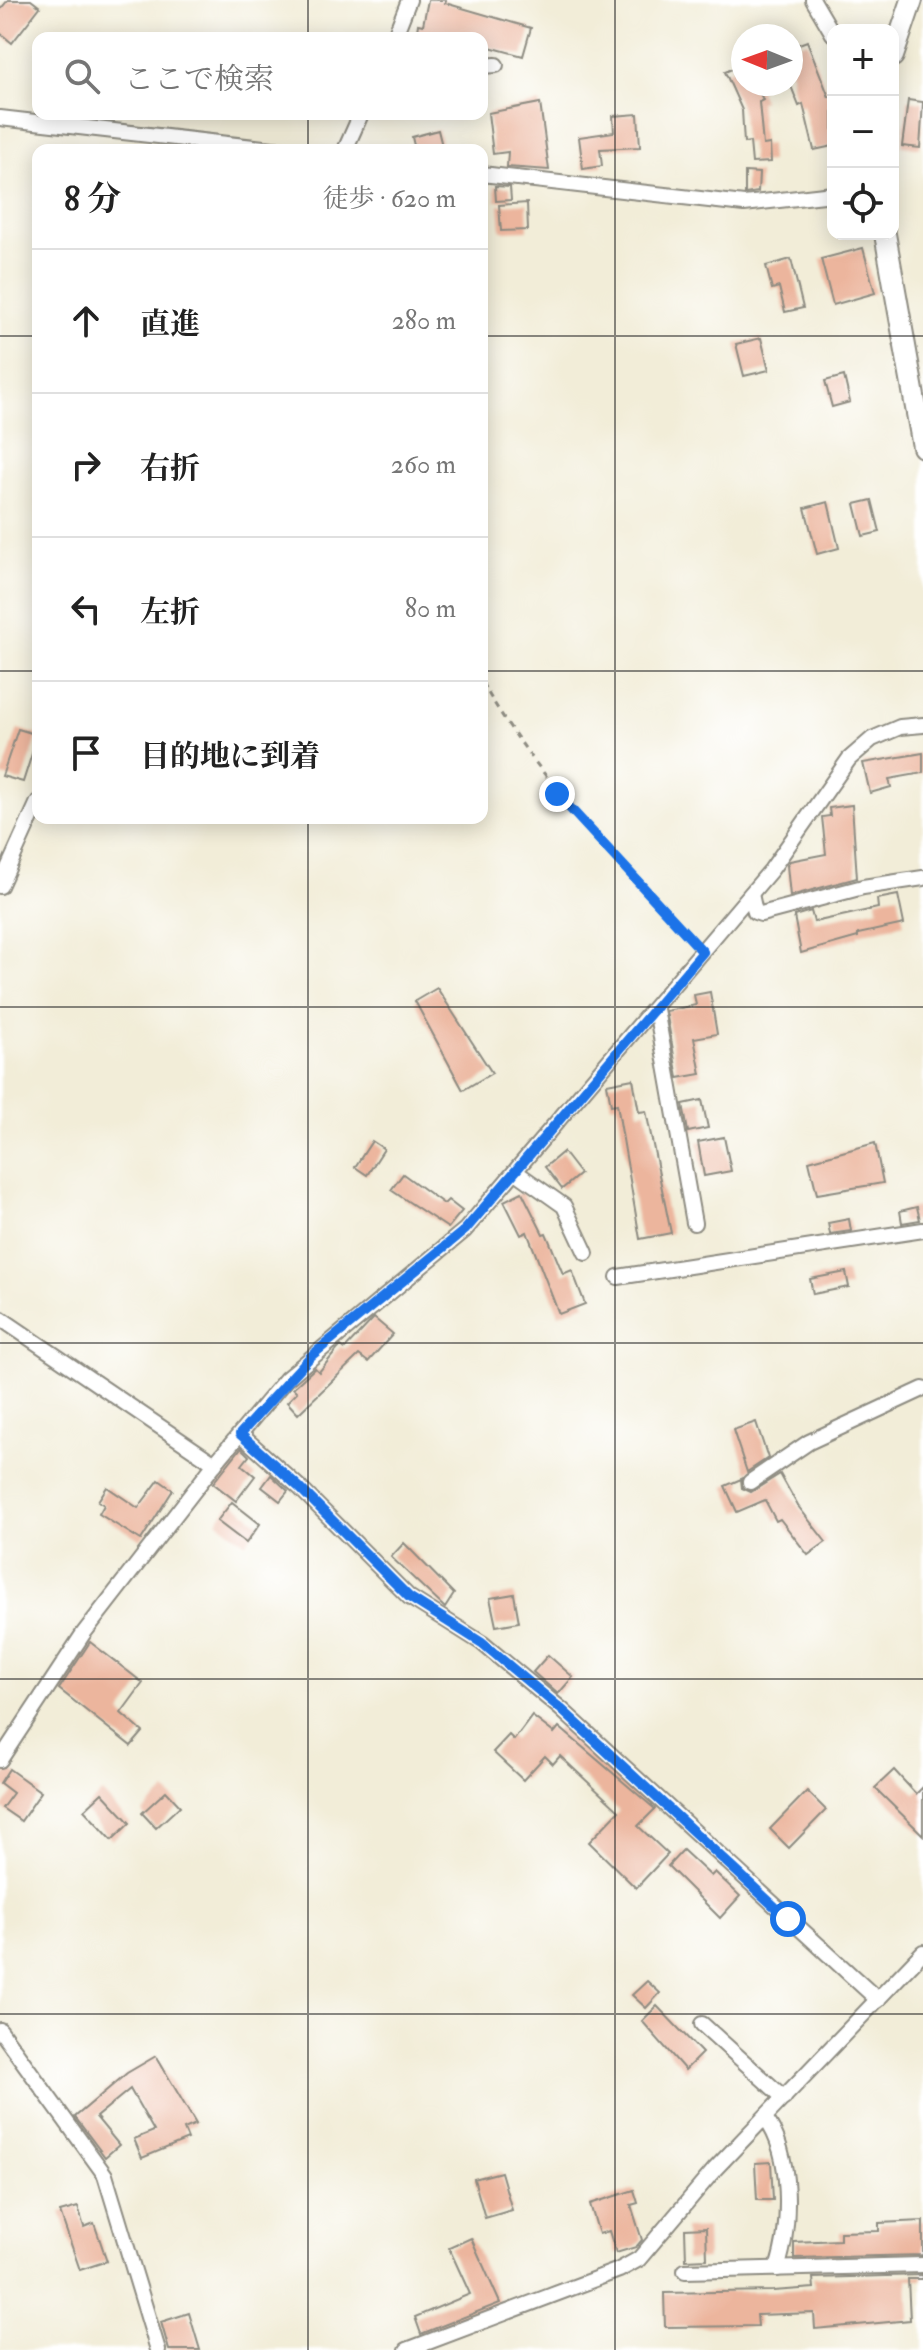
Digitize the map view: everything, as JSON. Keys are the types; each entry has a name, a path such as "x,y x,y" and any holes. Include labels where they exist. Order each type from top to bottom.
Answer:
{"street":[{"path":"396,32 409,0"},
{"path":"813,0 827,24"},
{"path":"899,38 912,0"},
{"path":"0,118 228,144"},
{"path":"348,144 358,120"},
{"path":"488,175 744,204 827,195"},
{"path":"886,240 923,447"},
{"path":"0,1760 83,1634 215,1464 286,1379 465,1230 751,894 849,759 872,739 900,727 923,725"},
{"path":"0,886 32,815"},
{"path":"751,894 755,912 761,914 863,887 923,878"},
{"path":"656,1009 694,1223"},
{"path":"516,1172 564,1206 586,1253"},
{"path":"618,1277 923,1230"},
{"path":"0,1318 215,1464"},
{"path":"750,1482 809,1442 923,1389"},
{"path":"240,1434 299,1487 409,1597 482,1643 561,1709 750,1887 878,2000"},
{"path":"407,2350 619,2270 639,2259 765,2118 923,1952"},
{"path":"702,2024 784,2098"},
{"path":"0,2030 105,2175 158,2350"},
{"path":"765,2118 778,2142 784,2179 785,2224 777,2269"},
{"path":"685,2271 923,2265"}],"path":[{"path":"488,693 557,794 703,952"}],"building":[{"path":"8,0 31,0 40,7 12,43 0,33 0,10"},
{"path":"428,0 446,0 445,3 531,28 523,56 488,47 488,32 417,32 418,24 423,25"},
{"path":"807,41 827,92 827,147 814,150 803,104 799,106 795,96 803,96 803,42"},
{"path":"731,69 731,85 725,72"},
{"path":"736,96 761,96 763,100 759,102 763,145 770,144 771,162 752,163 750,142 744,143 742,110"},
{"path":"908,100 923,102 920,148 902,146"},
{"path":"540,103 549,170 507,167 508,152 493,154 488,113"},
{"path":"638,114 640,147 600,149 602,166 583,169 579,137 614,132 613,116"},
{"path":"438,130 442,144 414,144 412,137"},
{"path":"745,172 759,173 758,192 745,194"},
{"path":"495,186 510,187 511,200 496,201"},
{"path":"527,203 528,230 501,231 499,205"},
{"path":"863,248 875,293 833,305 821,259"},
{"path":"791,259 803,308 785,312 779,287 772,289 766,266"},
{"path":"761,338 769,370 744,376 736,344"},
{"path":"844,376 850,402 832,407 825,381"},
{"path":"872,500 880,532 863,536 855,504"},
{"path":"828,502 839,548 817,554 805,508"},
{"path":"18,729 32,733 32,754 23,782 2,776"},
{"path":"923,753 923,773 889,779 891,787 870,793 863,763"},
{"path":"852,805 857,878 790,896 787,865 790,861 826,854 822,817 830,816 829,808"},
{"path":"898,895 904,924 858,934 858,937 801,953 794,916 811,911 814,922 878,908 877,899"},
{"path":"437,988 492,1073 463,1090 415,1001"},
{"path":"710,992 717,1034 694,1038 701,1074 678,1078 666,1011 696,1005 694,995"},
{"path":"633,1079 639,1112 646,1111 671,1233 640,1239 617,1104 611,1105 607,1084"},
{"path":"702,1100 708,1128 688,1132 683,1104"},
{"path":"724,1137 731,1171 704,1176 698,1142"},
{"path":"372,1141 384,1149 367,1175 355,1167"},
{"path":"875,1143 883,1183 817,1194 809,1161"},
{"path":"563,1152 580,1174 562,1189 545,1167"},
{"path":"403,1174 444,1204 448,1200 462,1211 448,1228 391,1190"},
{"path":"522,1192 543,1234 546,1233 563,1274 572,1270 585,1304 559,1314 527,1232 521,1235 504,1201"},
{"path":"917,1207 920,1220 902,1223 900,1211"},
{"path":"849,1219 851,1231 830,1234 828,1223"},
{"path":"846,1272 849,1287 813,1294 810,1279"},
{"path":"374,1318 393,1334 368,1362 359,1355 298,1414 287,1402 297,1392 293,1388 315,1368 319,1372 341,1346 345,1349"},
{"path":"756,1422 768,1458 747,1472 733,1430"},
{"path":"241,1448 249,1456 242,1465 255,1476 236,1501 213,1483"},
{"path":"780,1474 798,1506 826,1542 808,1555 780,1519 776,1521 765,1500 737,1512 725,1486 741,1479 742,1488 751,1492"},
{"path":"271,1475 288,1491 280,1501 262,1487"},
{"path":"159,1480 173,1490 141,1540 99,1514 104,1505 98,1501 107,1487 138,1508"},
{"path":"232,1502 260,1524 246,1543 217,1521"},
{"path":"404,1543 454,1594 445,1608 391,1557"},
{"path":"514,1594 519,1622 496,1626 490,1598"},
{"path":"90,1642 143,1683 121,1713 143,1732 131,1746 59,1689"},
{"path":"548,1655 573,1677 558,1694 533,1672"},
{"path":"532,1716 554,1733 559,1727 655,1809 638,1826 668,1854 636,1888 589,1842 619,1811 560,1756 553,1764 545,1756 523,1780 493,1752 509,1735 514,1740"},
{"path":"9,1769 41,1792 21,1821 2,1808 13,1793 0,1783"},
{"path":"894,1770 916,1794 923,1787 923,1835 875,1788"},
{"path":"166,1791 180,1806 156,1828 142,1813"},
{"path":"807,1791 826,1810 789,1848 770,1829"},
{"path":"102,1793 130,1823 112,1840 84,1810"},
{"path":"683,1850 711,1876 715,1872 740,1896 720,1918 668,1866"},
{"path":"647,1981 660,1993 646,2008 632,1995"},
{"path":"657,2006 702,2053 685,2070 642,2021"},
{"path":"156,2056 196,2124 184,2129 188,2139 142,2158 134,2139 154,2131 130,2089 96,2117 119,2145 105,2157 75,2117 127,2073"},
{"path":"771,2162 773,2200 757,2200 755,2163"},
{"path":"501,2172 512,2210 485,2218 474,2179"},
{"path":"634,2190 638,2203 631,2205 642,2240 636,2247 616,2253 609,2231 599,2234 590,2204"},
{"path":"78,2207 84,2227 94,2223 107,2261 80,2270 60,2212"},
{"path":"923,2221 923,2255 794,2258 794,2242 840,2240 840,2232 879,2231 879,2223"},
{"path":"706,2228 707,2259 686,2260 685,2229"},
{"path":"471,2238 500,2303 421,2334 415,2317 470,2294 449,2248"},
{"path":"923,2275 923,2279 908,2279 910,2320 815,2329 814,2313 757,2315 758,2326 665,2327 664,2293 773,2291 814,2288 813,2278"},
{"path":"189,2313 200,2350 169,2350 161,2322"}],"route":[{"path":"557,794 703,952 465,1230 420,1270 311,1356 286,1379 240,1434 299,1487 409,1597 501,1658 561,1709 788,1919"}]}
